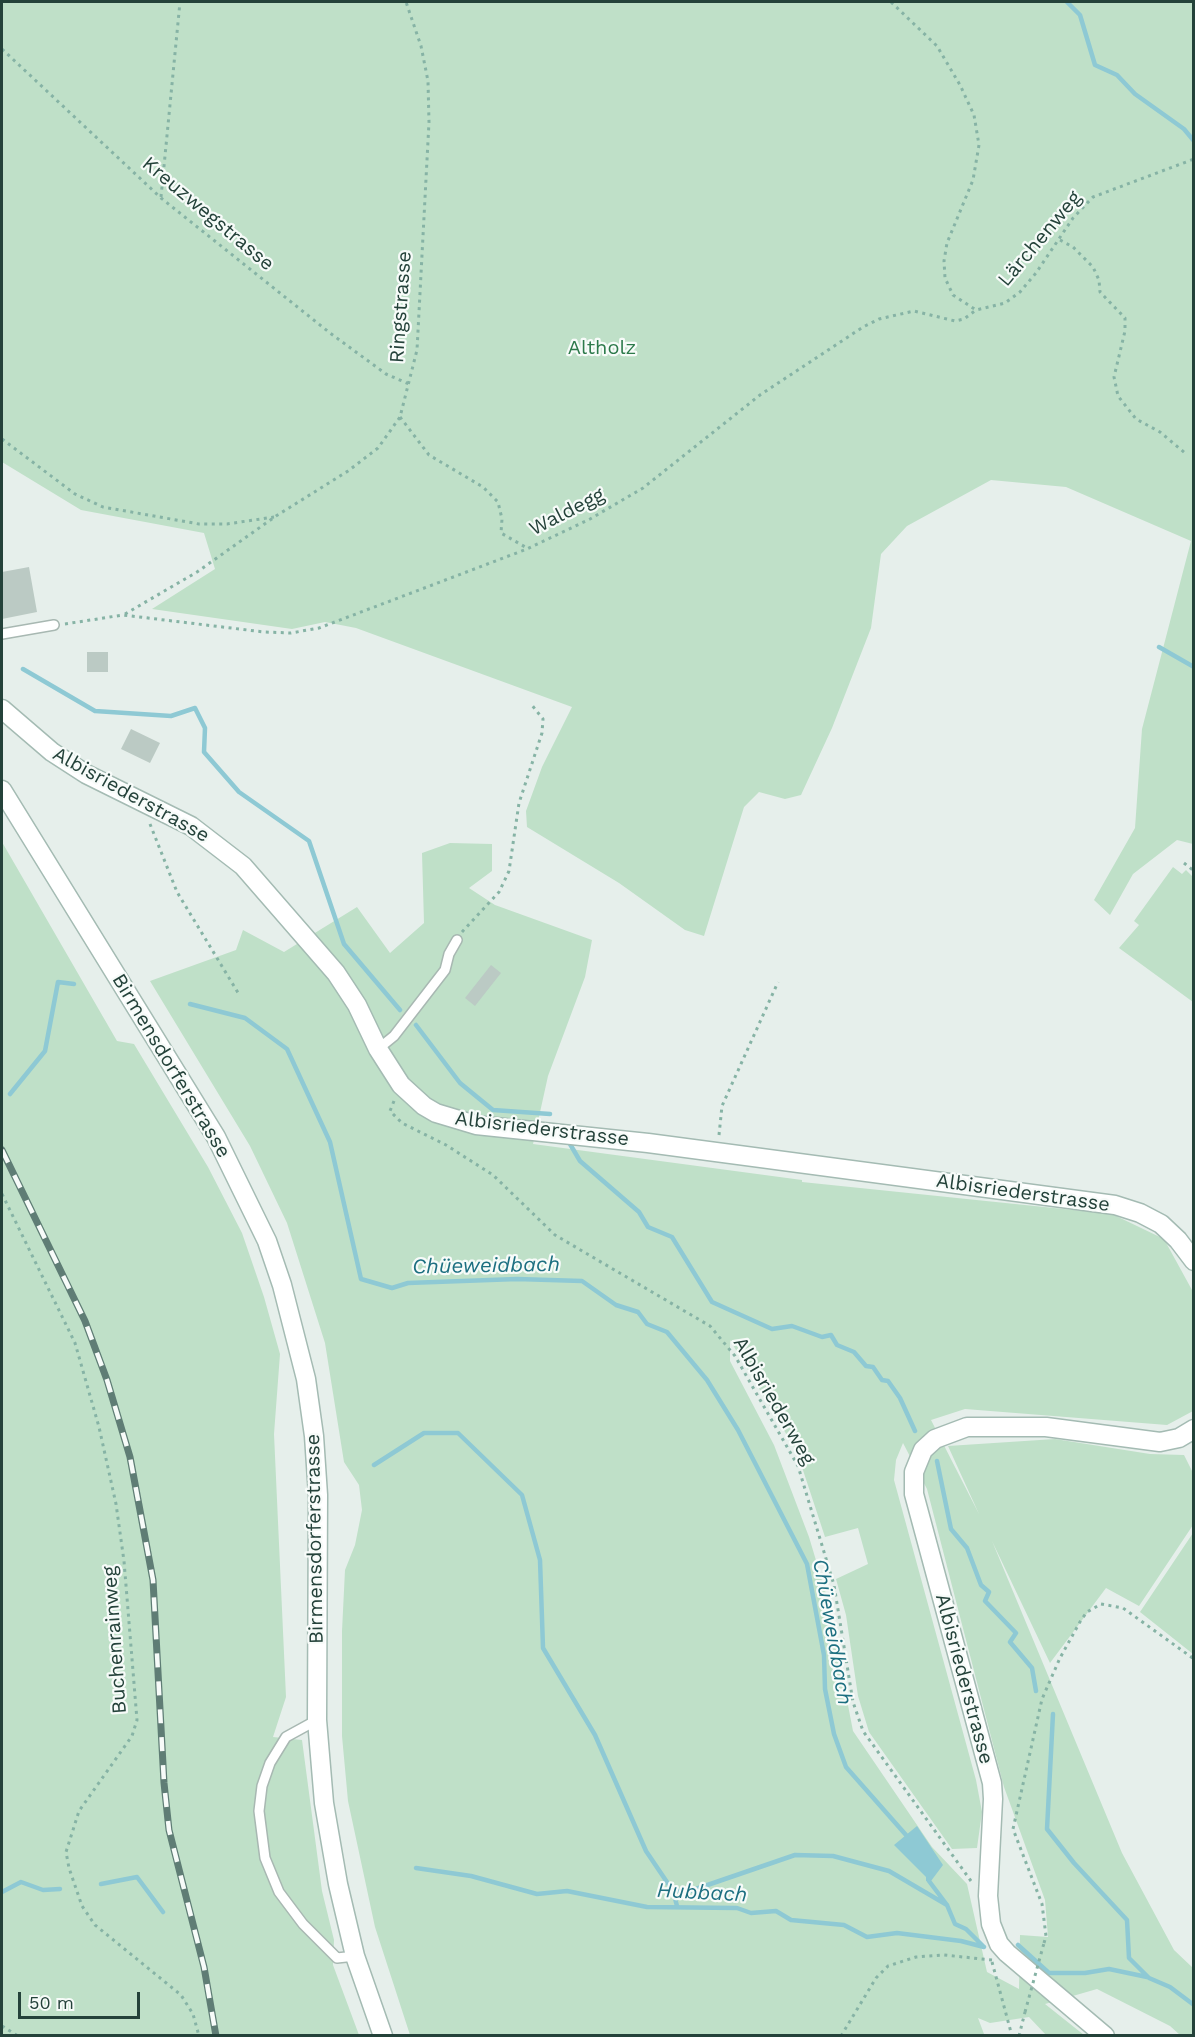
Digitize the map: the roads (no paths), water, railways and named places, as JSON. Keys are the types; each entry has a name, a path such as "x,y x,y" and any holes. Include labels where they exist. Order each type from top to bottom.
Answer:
{"main road":[{"name":"Albisriederstrasse","path":"2,709 51,752 86,774 191,826 223,848 259,881 336,973 357,1005 378,1049 401,1085 424,1106 464,1123 718,1152 1115,1205 1140,1213 1161,1224 1178,1240 1194,1261"},
{"name":"Birmensdorferstrasse","path":"2,790 216,1137 267,1241 278,1274 306,1379 314,1436 318,1495 317,1720 324,1803 338,1884 355,1956 383,2036"},
{"name":"Albisriederstrasse","path":"1105,2036 999,1957 999,1944 991,1924 988,1896 992,1783 914,1494 916,1466 923,1450 935,1439 967,1427 1046,1426 1160,1442 1179,1438 1194,1429"}],"lane":[{"path":"2,634 54,625"},
{"path":"378,1049 394,1036 445,970 449,954 458,940"},
{"path":"317,1720 286,1737 270,1763 262,1786 259,1811 265,1858 279,1892 303,1924 337,1958 355,1956"}],"water":[{"path":"917,1826 943,1865 931,1881 926,1881 926,1877 894,1845"}],"waterway":[{"path":"1067,2 1080,15 1095,65 1117,75 1135,94 1184,129 1194,141"},
{"path":"1159,647 1194,667"},
{"path":"23,669 95,711 171,716 195,708 205,728 204,752 239,792 309,841 344,944 400,1010"},
{"path":"10,1094 45,1051 58,982 74,984"},
{"name":"Chüeweidbach","path":"190,1004 245,1018 287,1049 330,1142 361,1279 392,1288 408,1283 517,1279 582,1281 616,1305 638,1312 647,1324 667,1332 707,1380 738,1430 807,1564 824,1655 825,1689 834,1734 846,1767 906,1835"},
{"path":"416,1025 460,1083 493,1110 550,1114"},
{"path":"570,1144 580,1161 639,1212 648,1227 672,1237 712,1302 772,1329 792,1326 822,1337 831,1335 837,1345 854,1352 866,1366 873,1367 882,1380 888,1381 900,1398 915,1431"},
{"path":"374,1465 424,1433 458,1433 522,1495 540,1560 543,1648 595,1735 646,1851 673,1891 690,1891 795,1855 833,1856 889,1871 947,1905"},
{"path":"937,1461 951,1529 967,1548 981,1585 989,1592 985,1601 1016,1633 1010,1642 1032,1668 1036,1691"},
{"path":"1053,1714 1047,1829 1074,1863 1127,1920 1129,1958 1149,1978 1170,1987 1194,2005"},
{"name":"Hubbach","path":"416,1868 471,1876 537,1894 567,1891 647,1907 737,1908 751,1913 776,1911 791,1920 844,1925 867,1937 897,1933 961,1941 984,1947"},
{"name":"Hubbach","path":"101,1884 137,1877 163,1912"},
{"path":"929,1881 947,1905 955,1924 966,1929 983,1946"},
{"name":"Hubbach","path":"2,1892 21,1882 43,1890 60,1889"},
{"path":"673,1891 677,1906"},
{"name":"Hubbach","path":"1018,1945 1049,1973 1085,1973 1109,1969 1147,1977"}],"railway":[{"path":"2,1150 85,1321 107,1380 130,1457 153,1580 164,1783 169,1830 204,1967 216,2036"}],"park label":[{"name":"Altholz","path":"602,348"}]}
